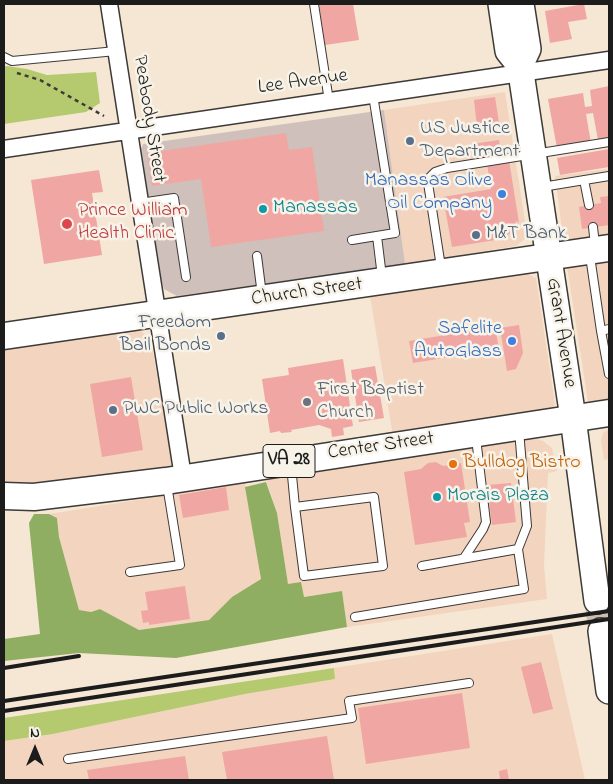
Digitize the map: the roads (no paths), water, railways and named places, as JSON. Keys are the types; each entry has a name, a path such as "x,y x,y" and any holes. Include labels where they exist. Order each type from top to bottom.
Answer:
{"highway":[{"name":"Church Street","path":"4,336 548,257 597,244"},
{"name":"Center Street","path":"4,496 34,498 175,479 609,413"}],"main road":[{"name":"Grant Avenue","path":"500,4 508,51 521,70 573,418 597,601"},
{"name":"Grant Avenue","path":"521,4 528,49 521,70"},
{"path":"601,631 609,691"}],"street":[{"name":"Peabody Street","path":"109,4 158,315 175,479"},
{"name":"Lee Avenue","path":"4,148 373,95 521,70 609,60"}],"lane":[{"path":"314,4 329,101"},
{"path":"4,57 12,61 116,51"},
{"path":"352,240 395,233 373,95"},
{"path":"441,273 428,183 435,172 471,164 609,142"},
{"path":"538,188 609,176"},
{"path":"584,180 589,205"},
{"path":"140,203 174,198 186,277"},
{"path":"377,236 383,281"},
{"path":"597,244 609,374"},
{"path":"257,256 262,299"},
{"path":"355,617 524,589 518,549 527,526 518,426"},
{"path":"464,558 484,529 486,522 476,433"},
{"path":"290,461 295,508 304,576 383,566 374,497 295,508"},
{"path":"130,572 180,565 175,479"},
{"path":"422,566 518,549"},
{"path":"68,759 352,718 349,702 469,683"}],"tunnel":[{"path":"597,601 601,631"}],"railway":[{"path":"4,701 609,611"},
{"path":"4,711 609,619"},
{"path":"4,668 79,656"}],"place":[{"name":"US Justice Department","path":"410,141"},
{"name":"Manassas Olive Oil Company","path":"502,194"},
{"name":"Manassas","path":"263,209"},
{"name":"Prince William Health Clinic","path":"67,224"},
{"name":"M&T Bank","path":"476,235"},
{"name":"Freedom Bail Bonds","path":"221,336"},
{"name":"Safelite AutoGlass","path":"512,341"},
{"name":"First Baptist Church","path":"307,402"},
{"name":"PWC Public Works","path":"113,410"},
{"name":"Bulldog Bistro","path":"453,464"},
{"name":"Morais Plaza","path":"437,497"}]}
